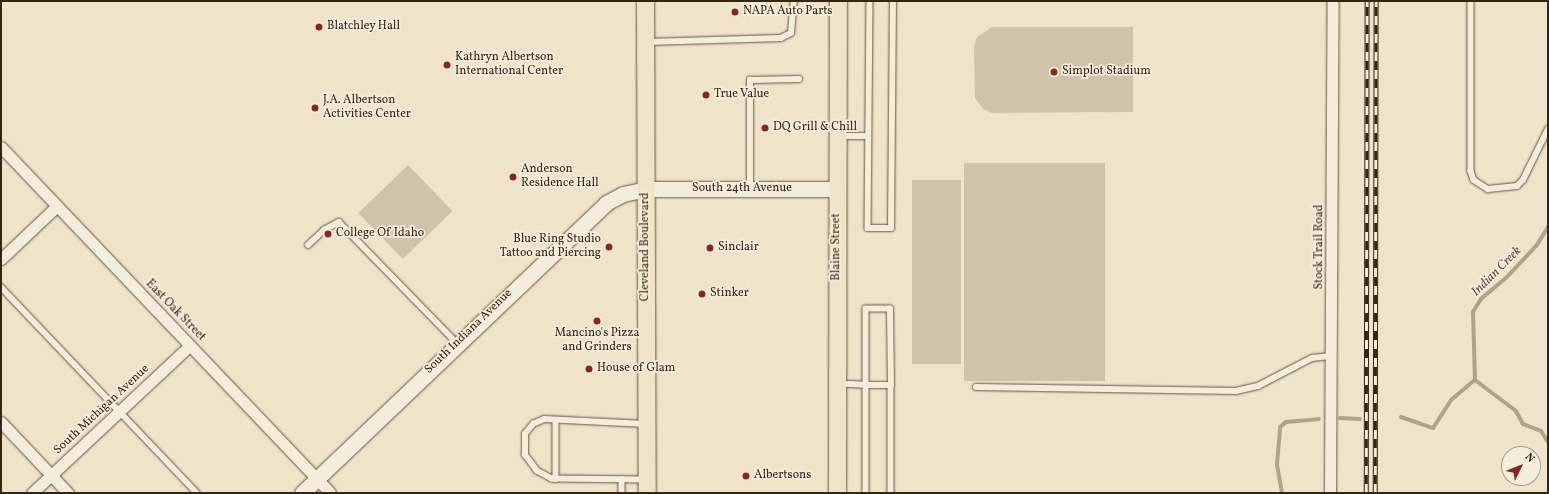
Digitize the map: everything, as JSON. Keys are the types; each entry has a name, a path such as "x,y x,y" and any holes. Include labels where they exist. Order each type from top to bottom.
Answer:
{"main road":[{"name":"Cleveland Boulevard","path":"645,1 647,486"},
{"name":"Blaine Street","path":"837,493 838,1"},
{"name":"South 24th Avenue","path":"646,189 837,189"},
{"name":"South Indiana Avenue","path":"302,493 606,203 623,194 646,189"}],"street":[{"name":"Stock Trail Road","path":"1330,493 1334,1"},
{"name":"East Oak Street","path":"1,147 330,493"},
{"path":"1,258 57,206"},
{"name":"South Michigan Avenue","path":"32,493 190,346"},
{"path":"1,422 68,493"}],"lane":[{"path":"645,42 781,38 790,33 794,1"},
{"path":"870,1 868,228 890,228 893,1"},
{"path":"1471,1 1471,171 1474,180 1488,189 1516,186 1523,180 1548,129"},
{"path":"750,189 750,80 799,79"},
{"path":"838,136 868,136"},
{"path":"308,245 324,230 339,222 458,343"},
{"path":"1,287 197,493"},
{"path":"866,493 866,309 890,309 891,493"},
{"path":"976,387 1236,391 1258,386 1318,356 1332,356"},
{"path":"837,384 891,385"},
{"path":"647,424 544,420 533,424 524,434 525,455 537,471 556,479 622,479 647,486"},
{"path":"556,420 556,479"},
{"path":"622,479 622,493"}],"shaded area":[{"name":"Simplot Stadium","path":"992,27 1133,27 1133,112 992,113 983,109 975,98 974,46 977,37"},
{"path":"964,163 1105,163 1105,381 964,381"},
{"path":"408,165 452,211 403,259 358,213"},
{"path":"912,180 961,180 961,364 912,364"}],"waterway":[{"name":"Indian Creek","path":"1548,227 1536,246 1507,277 1481,299 1473,312 1475,380 1516,411 1523,424 1541,431 1548,442"},
{"path":"1401,417 1433,428 1451,400 1475,380"},
{"path":"1340,418 1360,419"},
{"path":"1282,493 1277,464 1280,427 1286,422 1319,419"}],"railway":[{"path":"1366,493 1367,1"},
{"path":"1375,493 1376,1"}],"place":[{"name":"NAPA Auto Parts","path":"735,12"},
{"name":"Blatchley Hall","path":"319,27"},
{"name":"Kathryn Albertson International Center","path":"447,65"},
{"name":"Simplot Stadium","path":"1054,72"},
{"name":"True Value","path":"706,95"},
{"name":"J.A. Albertson Activities Center","path":"315,108"},
{"name":"DQ Grill & Chill","path":"765,128"},
{"name":"Anderson Residence Hall","path":"513,177"},
{"name":"College Of Idaho","path":"328,234"},
{"name":"Blue Ring Studio Tattoo and Piercing","path":"609,247"},
{"name":"Sinclair","path":"710,248"},
{"name":"Stinker","path":"702,294"},
{"name":"Mancino's Pizza and Grinders","path":"597,321"},
{"name":"House of Glam","path":"589,369"},
{"name":"Albertsons","path":"746,476"}]}
